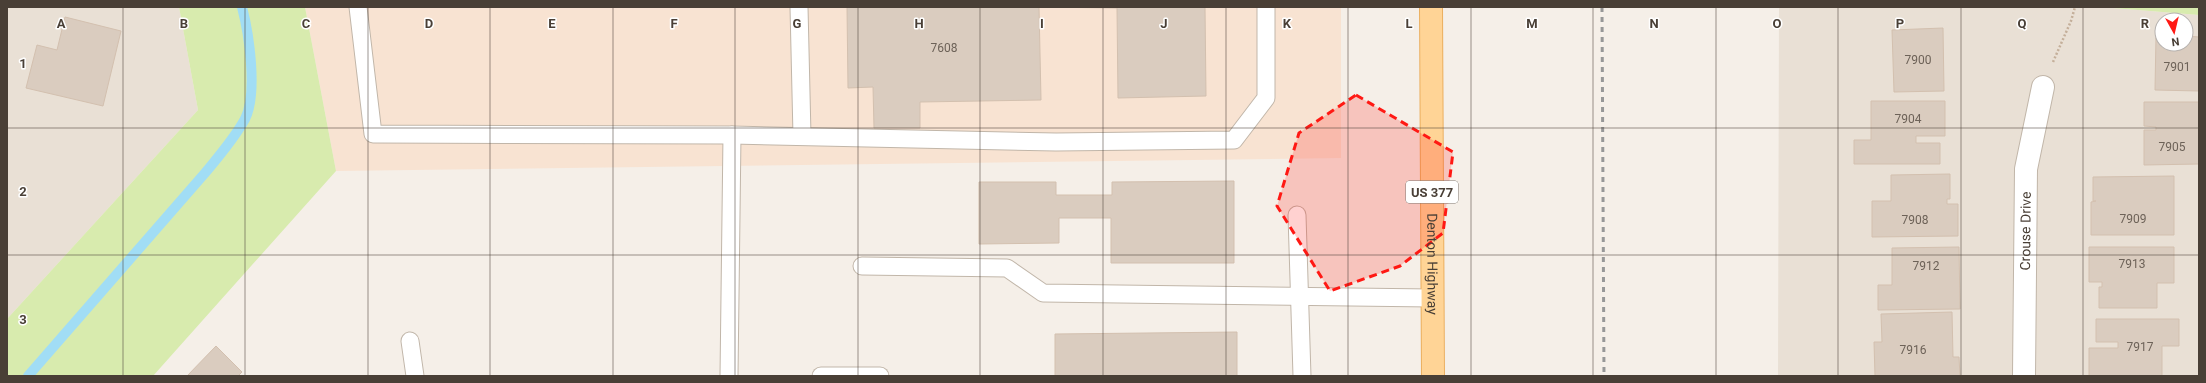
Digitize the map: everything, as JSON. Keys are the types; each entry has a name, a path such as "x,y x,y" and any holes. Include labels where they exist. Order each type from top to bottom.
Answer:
{"main road":[{"name":"Denton Highway","path":"1431,7 1433,376"}],"street":[{"name":"Crouse Drive","path":"2024,376 2026,169 2043,87"}],"lane":[{"path":"358,7 373,134 802,136 1056,142 1234,140 1266,98 1266,7"},
{"path":"799,7 802,136"},
{"path":"729,376 732,136"},
{"path":"1296,215 1302,376"},
{"path":"862,266 1007,268 1043,293 1432,298"},
{"path":"410,341 415,376"},
{"path":"821,376 880,376"}],"path":[{"path":"2043,87 2071,21 2075,7"}],"highlighted area":[{"path":"1356,95 1453,152 1443,233 1400,266 1330,291 1277,206 1299,133"}],"shaded area":[{"path":"7,7 179,7 198,110 7,319"},
{"path":"305,7 1341,7 1341,158 336,171"},
{"path":"1779,7 2101,7 2162,12 2154,12 2154,52 2194,52 2194,15 2199,15 2199,376 1778,376"}],"green space":[{"path":"179,7 305,7 336,171 153,376 7,376 7,319 198,110"},
{"path":"2101,7 2199,7 2199,15 2194,15 2194,12 2162,12"}],"building":[{"path":"847,7 1039,7 1041,100 920,102 920,128 874,128 873,87 848,88"},
{"path":"1039,7 1205,7 1206,96 1118,98 1117,8"},
{"path":"65,17 121,31 103,106 26,88 37,45 57,50"},
{"path":"1943,28 1944,91 1894,92 1892,30"},
{"path":"2194,37 2199,37 2199,91 2155,90 2156,52 2194,52"},
{"path":"1871,101 1945,101 1945,136 1916,136 1916,143 1940,143 1940,164 1854,164 1854,140 1871,140"},
{"path":"2144,102 2199,102 2199,164 2144,165 2144,130 2156,130 2156,127 2144,126"},
{"path":"1950,174 1950,199 1947,199 1947,204 1958,204 1958,236 1872,237 1872,201 1891,201 1891,175"},
{"path":"2174,176 2174,235 2091,235 2091,202 2096,201 2093,201 2093,177"},
{"path":"1234,181 1234,263 1111,263 1111,218 1059,218 1059,243 979,244 979,182 1056,182 1056,195 1112,195 1112,182"},
{"path":"1959,247 1960,309 1878,310 1878,285 1892,285 1892,248"},
{"path":"2089,247 2174,247 2174,283 2157,283 2157,308 2099,308 2099,287 2102,287 2102,282 2089,282"},
{"path":"1952,312 1953,357 1959,357 1960,376 1875,376 1874,342 1882,342 1881,314"},
{"path":"2096,319 2179,319 2179,346 2162,346 2162,376 2089,376 2089,348 2118,348 2118,342 2096,342"},
{"path":"1237,332 1237,376 1055,376 1055,334"},
{"path":"216,346 242,372 238,376 187,376"}],"waterway":[{"path":"28,376 205,173 241,126 249,108 252,79 247,32 242,7"}],"railway":[{"path":"1602,7 1604,376"}]}
